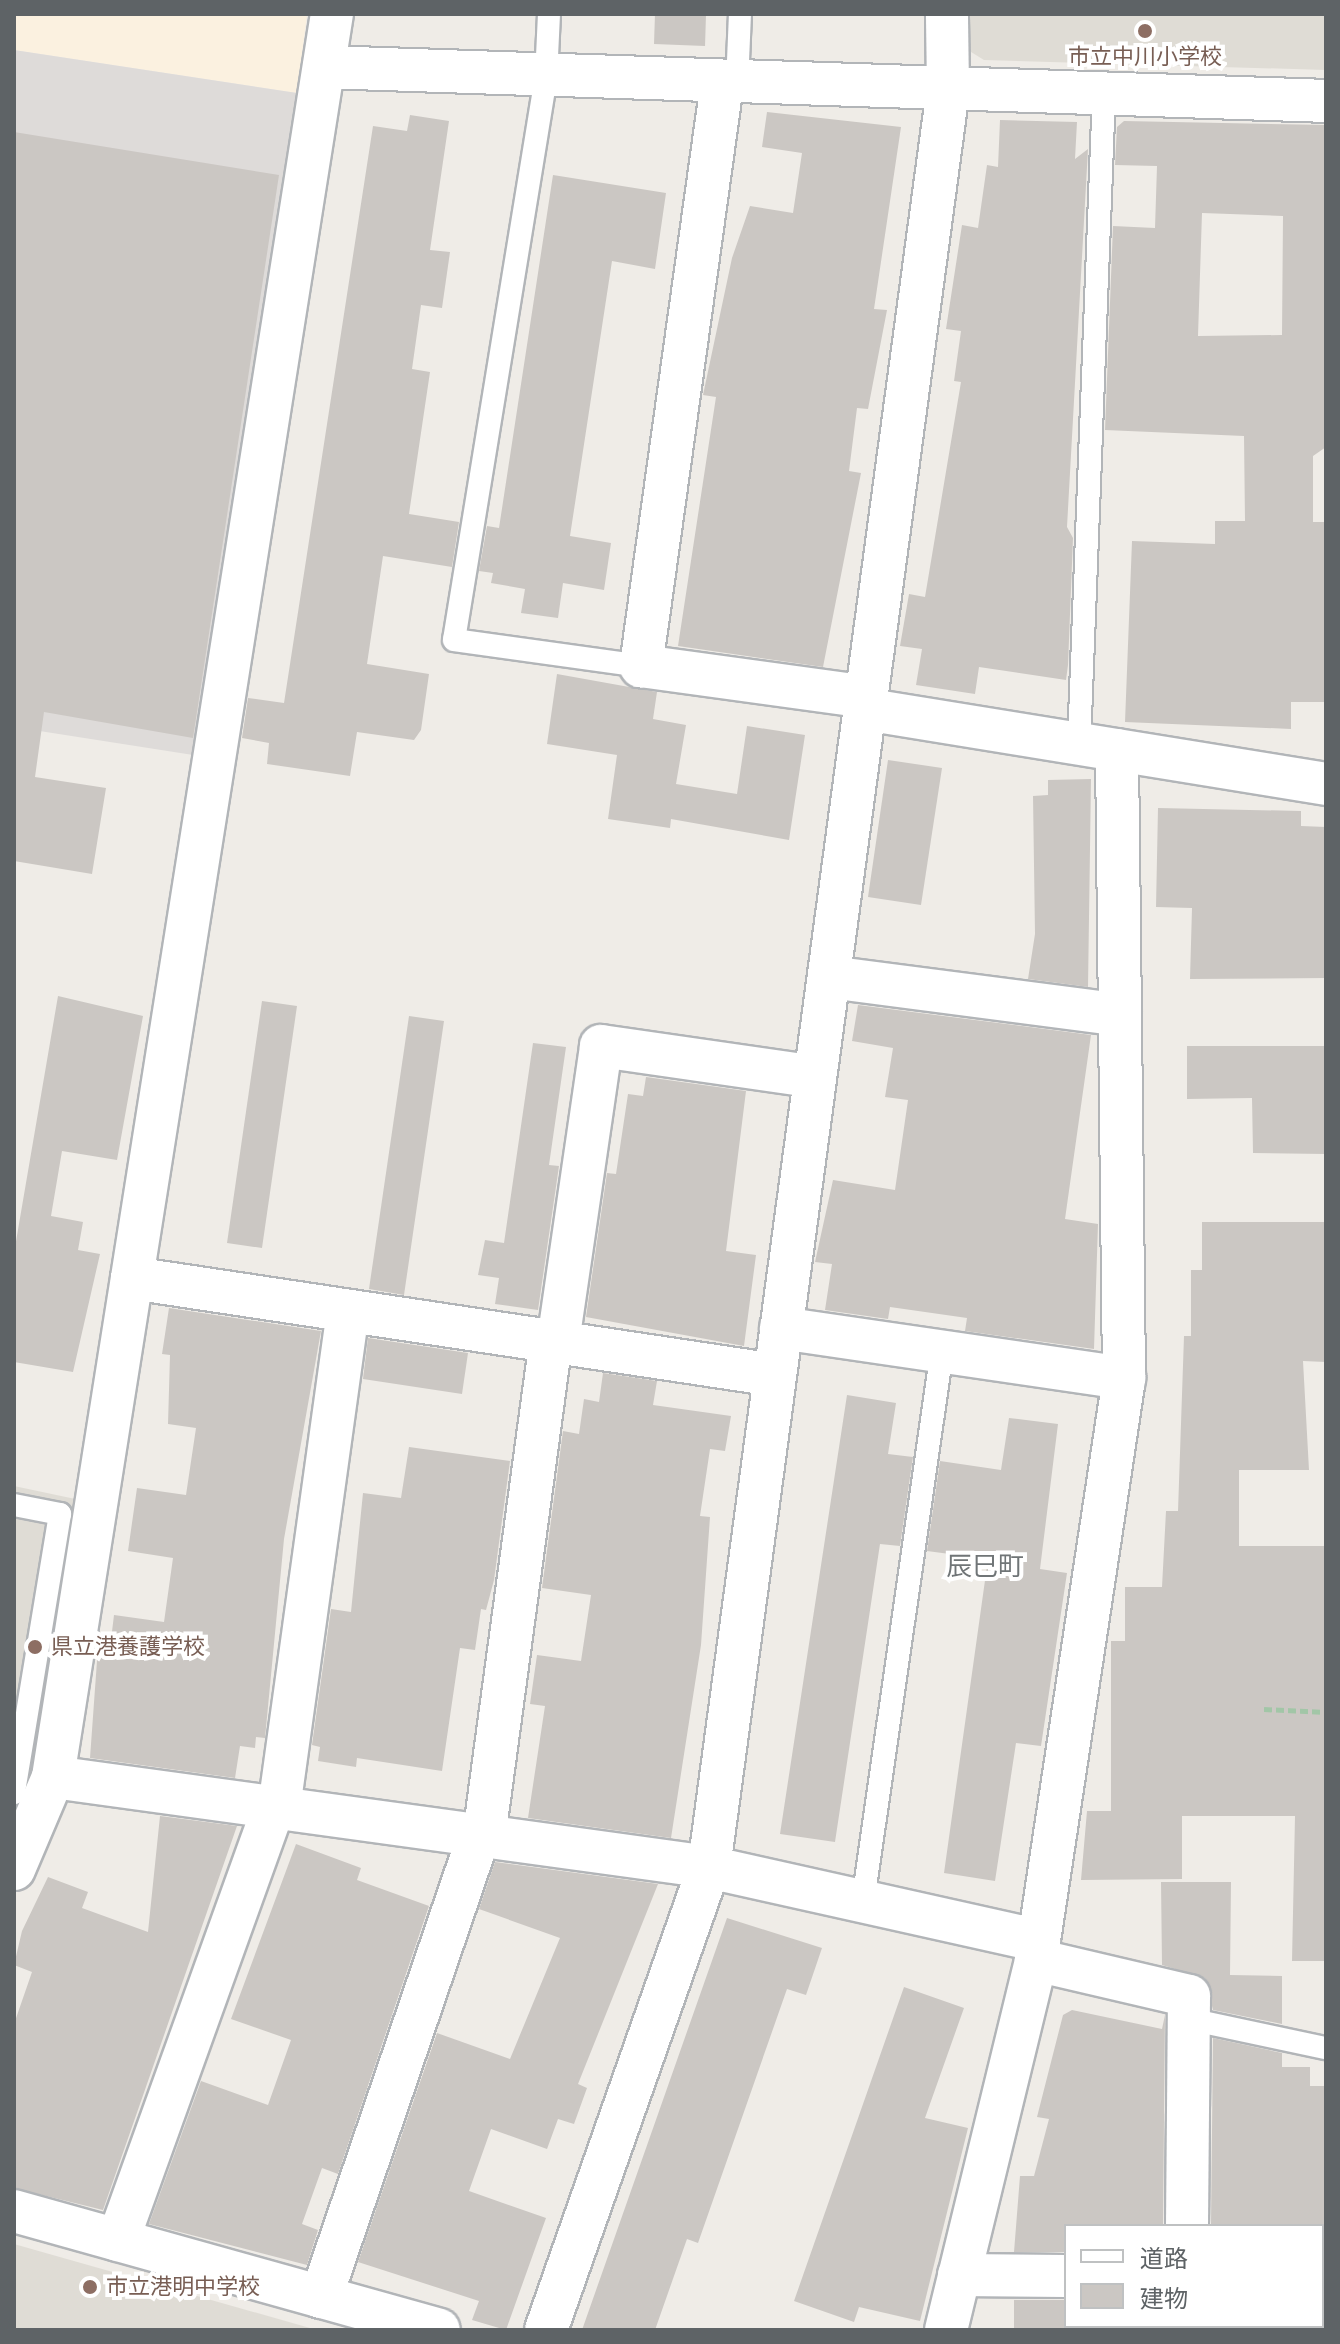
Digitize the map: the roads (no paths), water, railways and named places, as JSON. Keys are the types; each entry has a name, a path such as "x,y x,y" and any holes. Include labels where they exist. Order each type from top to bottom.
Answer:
{"street":[{"path":"14,1869 53,1777 332,14"},
{"path":"546,2330 709,1867 948,89 947,14"},
{"path":"324,67 729,84 1326,101"},
{"path":"729,84 641,666 1326,784"},
{"path":"946,2330 1038,1950 1124,1378 1120,1015 1098,747"},
{"path":"829,977 1120,1015"},
{"path":"321,2297 482,1835 601,1046 815,1077"},
{"path":"132,1278 775,1375"},
{"path":"118,2240 276,1808 348,1311"},
{"path":"781,1328 1124,1378"},
{"path":"53,1777 709,1867 863,1901 1189,1996 1187,2224"},
{"path":"14,2211 439,2330"},
{"path":"959,2275 1064,2276"}],"lane":[{"path":"549,14 546,77 454,640 641,666"},
{"path":"729,84 740,14"},
{"path":"1098,747 1104,94"},
{"path":"863,1901 942,1351"},
{"path":"14,1505 60,1514 14,1793"},
{"path":"1189,2019 1326,2048"}],"place":[{"name":"市立中川小学校","path":"1145,31"},
{"name":"県立港養護学校","path":"35,1647"},
{"name":"市立港明中学校","path":"90,2287"}],"district":[{"name":"辰巳町","path":"985,1567"}]}
